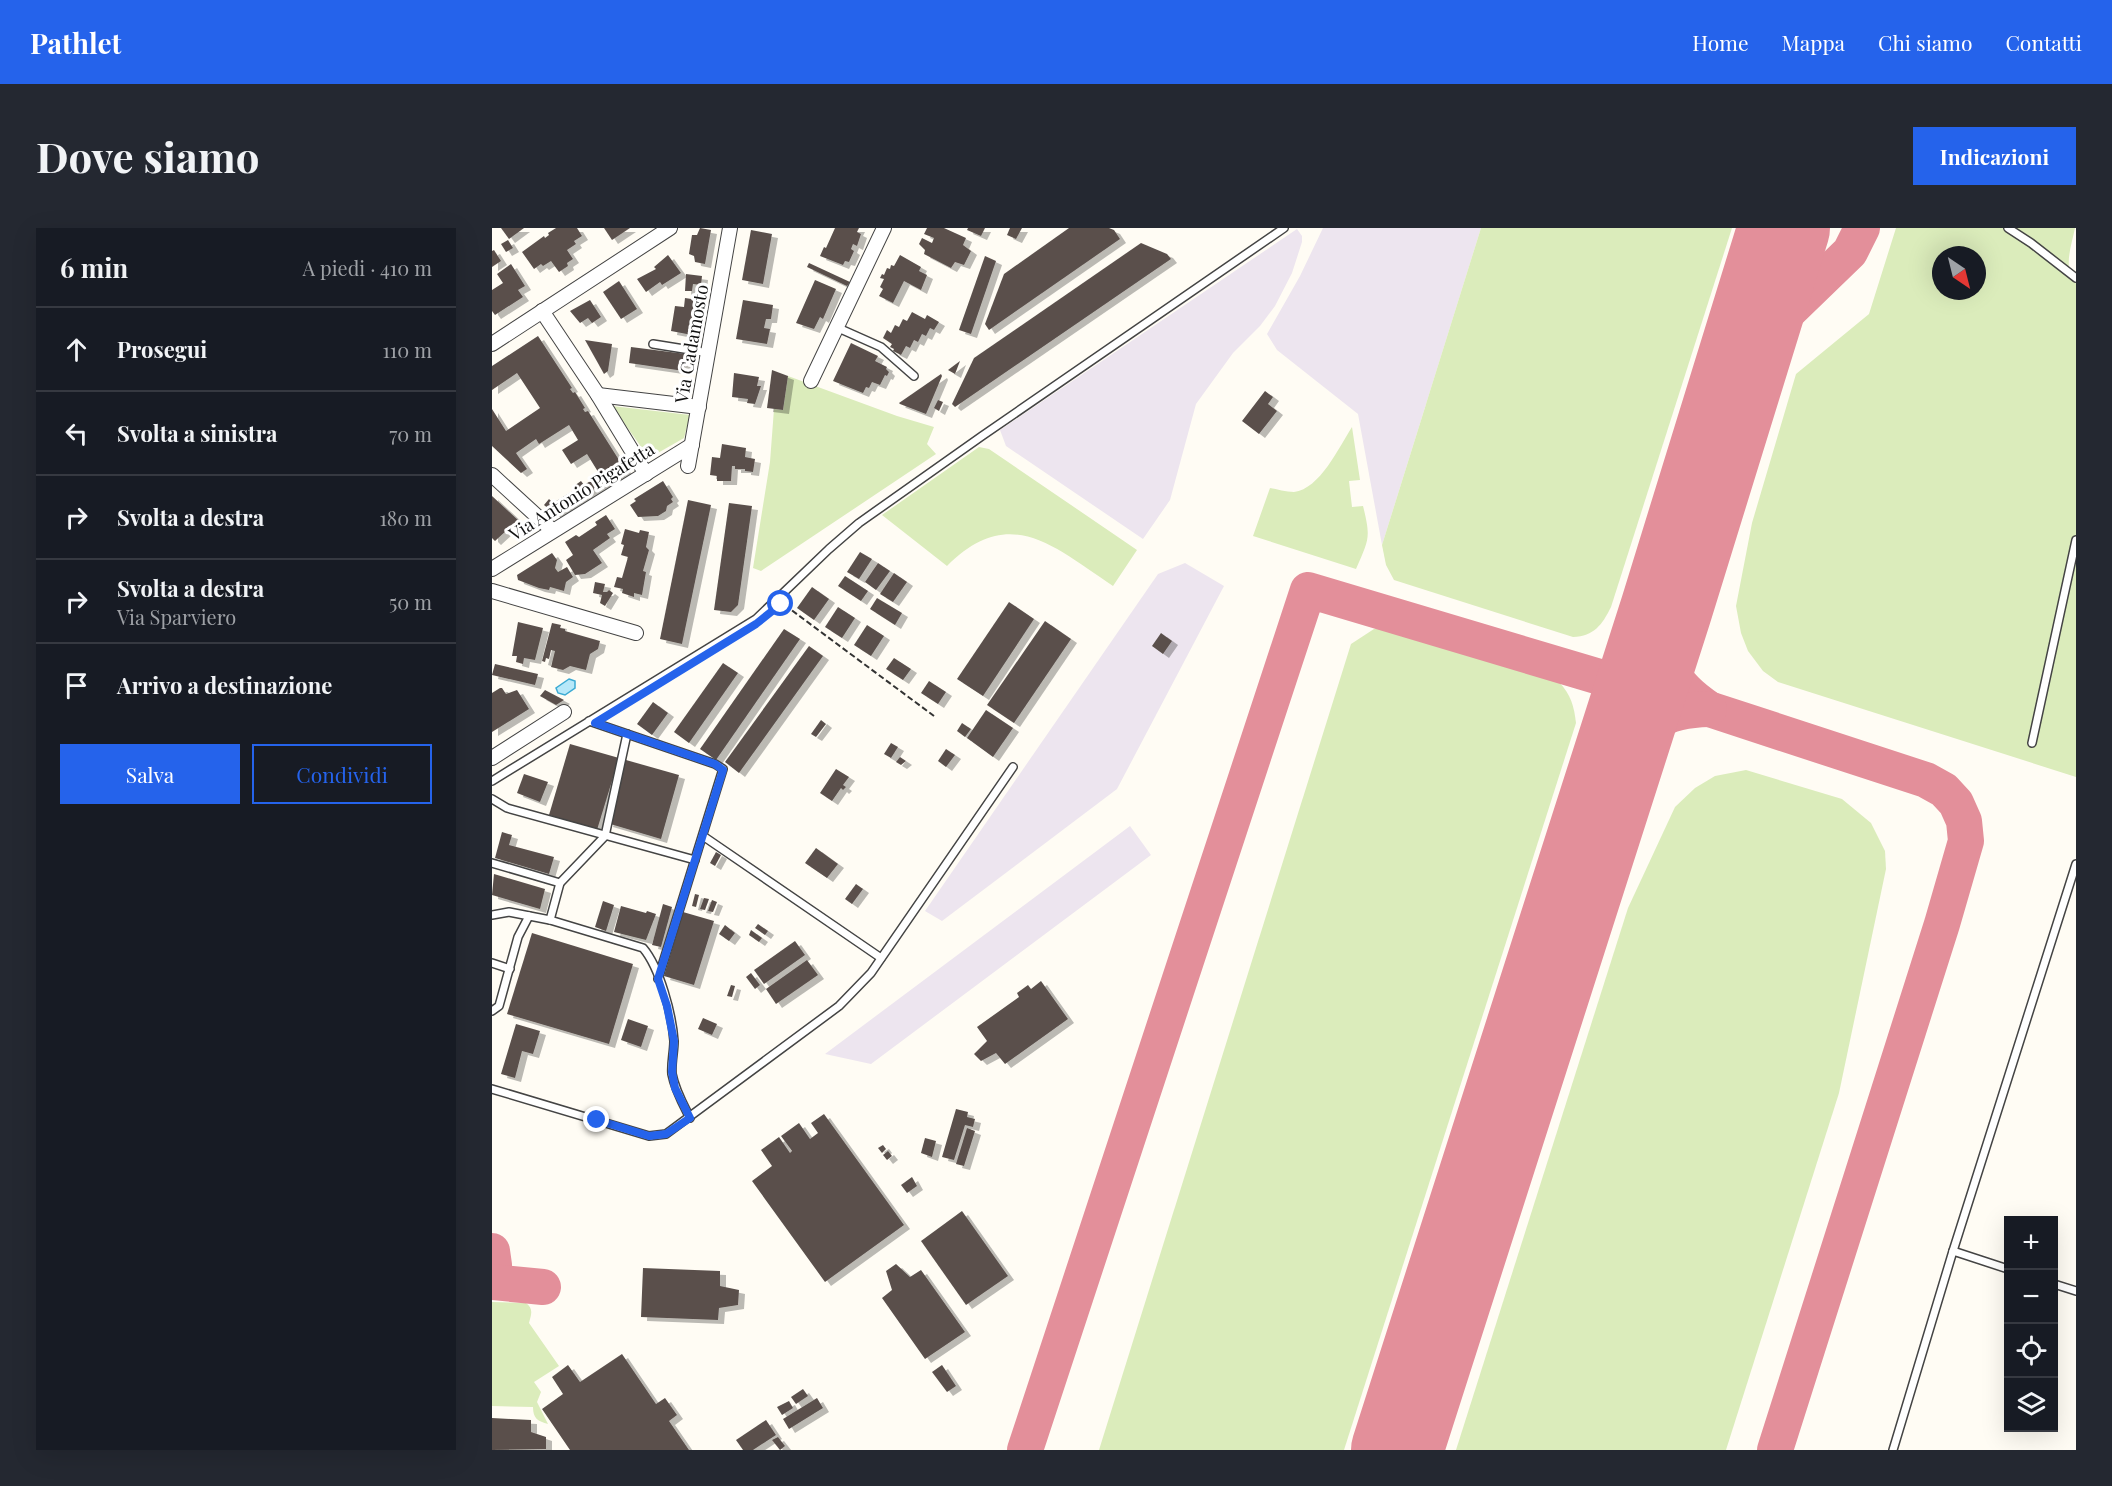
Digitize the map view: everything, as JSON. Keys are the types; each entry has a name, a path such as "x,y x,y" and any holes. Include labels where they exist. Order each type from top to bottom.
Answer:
{"street":[{"path":"494,340 670,228"},
{"name":"Via Cadamosto","path":"688,466 730,228"},
{"path":"811,381 884,228"},
{"path":"542,311 598,395 646,474"},
{"path":"598,395 699,407"},
{"name":"Via Antonio Pigafetta","path":"492,569 692,445"},
{"path":"492,475 552,530"},
{"path":"492,591 636,633"},
{"path":"492,758 564,712"}],"lane":[{"path":"492,781 756,619 859,523 968,445 1284,228"},
{"path":"2008,228 2076,278"},
{"path":"836,327 881,347 914,376"},
{"path":"652,344 709,353"},
{"path":"2032,743 2076,540"},
{"path":"589,721 715,764 723,770 658,979"},
{"path":"550,920 560,883 605,836 627,734"},
{"path":"492,1089 649,1136 666,1134 840,1006 871,973 1013,767"},
{"path":"492,799 507,808 695,860"},
{"path":"703,836 881,958"},
{"path":"492,863 560,883"},
{"path":"1893,1450 1953,1251 2076,864"},
{"path":"492,915 509,912 550,920 643,948 650,956 667,1006 674,1041 672,1072 675,1088 690,1118"},
{"path":"492,1011 499,1006 518,937 529,916"},
{"path":"492,963 510,969"},
{"path":"1953,1251 2004,1268"},
{"path":"2058,1285 2076,1291"}],"path":[{"path":"781,604 785,602 790,609 934,716"}],"shaded area":[{"path":"1323,228 1481,228 1382,545 1358,414 1277,350 1267,334 1300,276"},
{"path":"1297,229 1302,236 1302,242 1292,273 1275,306 1260,326 1233,353 1196,404 1170,500 1143,539 1006,446 1000,430"},
{"path":"1185,563 1224,586 1117,789 942,921 925,911 1158,574"},
{"path":"1130,826 1151,855 871,1064 825,1054"}],"green space":[{"path":"1481,228 1732,228 1611,607 1592,632 1580,636 1573,637 1394,580 1386,565 1382,545"},
{"path":"1896,228 2075,228 2069,263 2072,277 2076,282 2076,777 1778,682 1763,671 1748,651 1741,633 1736,606 1752,523 1796,374 1869,314"},
{"path":"788,376 897,416 934,427 927,444 936,454 761,571 753,568 770,462 774,409 783,410"},
{"path":"612,406 690,415 684,438 649,458"},
{"path":"1352,427 1360,480 1349,481 1352,507 1363,506 1368,532 1356,569 1253,536 1270,488 1294,492 1312,483 1328,466"},
{"path":"979,447 989,449 1137,550 1113,586 1051,546 1032,538 1012,534 991,537 970,547 947,566 882,515"},
{"path":"1374,629 1389,629 1559,682 1571,701 1576,723 1344,1450 1099,1450 1351,644"},
{"path":"1746,770 1842,799 1871,823 1885,851 1886,869 1839,1093 1726,1450 1456,1450 1628,908 1675,807 1695,788 1715,776"},
{"path":"492,1302 529,1305 531,1312 529,1323 559,1366 534,1382 541,1392 537,1402 548,1424 537,1419 533,1407 492,1406"}],"water":[{"path":"569,679 575,681 575,688 565,695 558,693 556,688"}],"building":[{"path":"501,228 524,228 509,239"},
{"path":"556,228 577,228 582,236 574,241 576,244 567,250 573,259 559,272 551,261 534,269 522,252 544,236 545,238"},
{"path":"604,228 630,228 612,240"},
{"path":"700,228 711,230 705,264 695,262 694,256 689,254 692,235 697,235"},
{"path":"835,228 859,228 857,232 861,234 857,246 853,244 851,249 854,251 849,262 845,261 843,265 820,256"},
{"path":"927,228 944,228 966,238 963,245 971,251 964,265 955,262 951,268 924,254 925,250 919,244 922,238 932,243 934,238 924,234"},
{"path":"968,228 985,228 981,236 967,230"},
{"path":"1010,228 1022,228 1016,239 1007,235"},
{"path":"1069,228 1109,228 1114,230 1120,239 989,330 985,324 1004,274"},
{"path":"751,230 772,234 763,284 742,280"},
{"path":"508,240 513,248 506,252 501,244"},
{"path":"1141,243 1167,254 1171,259 955,407 952,404 974,358"},
{"path":"494,250 501,261 492,267 492,251"},
{"path":"668,255 681,273 662,285 660,282 646,292 637,279 656,269 654,267"},
{"path":"900,255 921,267 919,271 927,275 921,290 904,281 893,303 879,296 883,289 880,287 884,279 880,278 887,268 894,266"},
{"path":"985,256 996,261 971,334 959,330"},
{"path":"809,263 850,282 847,286 807,267"},
{"path":"511,264 525,286 518,290 523,297 495,315 492,311 492,290 503,283 497,274"},
{"path":"686,274 702,276 701,285 693,284 692,291 685,291"},
{"path":"815,280 836,289 823,319 820,317 814,329 796,323"},
{"path":"619,281 637,309 621,319 603,292"},
{"path":"685,298 698,300 696,326 694,326 692,335 671,331 675,306 684,307"},
{"path":"590,300 601,317 592,323 588,318 580,323 570,311"},
{"path":"743,300 773,305 771,319 766,319 764,328 770,329 767,344 736,339"},
{"path":"912,312 925,319 927,315 939,322 934,330 930,328 926,336 922,334 918,342 914,340 910,348 906,346 901,355 893,351 894,349 890,347 892,344 883,338 887,330 891,333 895,325 899,327 903,319 907,321"},
{"path":"538,336 572,388 570,389 573,393 575,392 585,408 583,409 585,412 588,411 626,471 555,514 544,505 549,499 553,503 576,489 574,486 581,481 584,485 600,475 587,454 571,464 562,450 578,440 569,425 539,444 536,439 516,453 527,469 521,473 492,446 492,409 506,431 540,408 517,373 492,390 492,366"},
{"path":"585,340 612,344 608,371 604,374"},
{"path":"851,343 878,356 875,361 887,367 889,372 880,385 872,382 863,393 833,381"},
{"path":"631,347 686,354 684,371 629,363"},
{"path":"960,361 955,374 948,370"},
{"path":"772,370 788,376 783,410 767,408"},
{"path":"734,373 759,377 757,386 761,386 755,404 747,403 748,399 732,397"},
{"path":"941,374 926,414 899,403"},
{"path":"1265,391 1273,397 1268,404 1277,411 1259,434 1242,421"},
{"path":"938,400 943,402 939,411 934,408"},
{"path":"722,444 746,448 745,457 755,459 753,472 735,469 735,466 732,466 731,481 717,481 717,476 710,475 712,457 720,458"},
{"path":"663,481 673,497 671,499 673,502 667,506 666,511 658,516 638,517 630,505 636,501 634,499"},
{"path":"492,496 519,521 509,532 507,530 495,541 492,538"},
{"path":"688,500 711,505 682,644 660,639"},
{"path":"729,503 752,506 738,605 731,612 714,610"},
{"path":"606,515 615,529 607,534 610,538 593,550 602,563 585,574 575,575 566,560 573,555 565,542 576,535 579,537 597,525 595,522"},
{"path":"625,529 639,533 640,530 649,532 646,547 649,550 643,571 646,572 642,595 634,593 634,597 622,593 623,589 614,587 617,577 622,578 628,557 621,555"},
{"path":"860,552 872,559 859,579 847,572"},
{"path":"552,553 557,560 555,568 558,572 567,567 573,577 566,582 564,591 550,587 549,590 539,588 518,580 517,575"},
{"path":"878,563 890,571 876,590 865,582"},
{"path":"894,573 907,582 893,602 880,594"},
{"path":"845,576 868,591 861,601 838,586"},
{"path":"595,582 605,584 603,592 609,590 613,593 605,606 600,603 602,595 593,593"},
{"path":"812,587 829,599 814,620 797,608"},
{"path":"877,598 902,613 895,625 870,609"},
{"path":"1009,602 1034,619 983,696 957,679"},
{"path":"838,607 855,618 842,638 825,627"},
{"path":"1045,621 1071,639 1014,723 987,705"},
{"path":"518,622 543,628 535,660 524,658 523,664 516,662 517,656 512,656"},
{"path":"552,623 561,625 560,628 565,631 600,641 598,649 590,654 586,670 570,666 563,670 551,667 555,651 551,650 549,659 542,661"},
{"path":"867,625 884,636 871,656 854,645"},
{"path":"784,629 800,639 716,760 700,749"},
{"path":"1161,633 1172,641 1163,654 1152,646"},
{"path":"809,646 823,656 739,773 725,762"},
{"path":"894,658 911,669 903,680 886,669"},
{"path":"723,663 738,673 689,743 674,732"},
{"path":"495,664 538,674 535,685 492,675"},
{"path":"929,681 946,692 938,704 921,693"},
{"path":"500,688 506,694 517,690 529,709 492,732 492,693"},
{"path":"545,690 564,700 556,705 540,696"},
{"path":"653,702 668,713 652,735 637,724"},
{"path":"986,710 1013,728 993,757 967,738"},
{"path":"821,720 826,724 816,737 811,734"},
{"path":"962,723 971,729 965,737 957,731"},
{"path":"891,743 898,747 891,758 884,754"},
{"path":"570,744 619,758 597,830 549,815"},
{"path":"946,749 955,755 946,767 938,761"},
{"path":"900,757 906,761 901,765 896,762"},
{"path":"626,760 679,775 661,839 607,823"},
{"path":"836,769 849,777 843,785 846,787 843,790 841,788 832,801 820,793"},
{"path":"524,774 548,782 540,802 517,793"},
{"path":"502,832 512,835 509,845 554,857 549,874 495,858"},
{"path":"816,848 838,864 827,878 805,863"},
{"path":"716,852 721,855 715,866 710,863"},
{"path":"494,874 545,889 540,909 492,895"},
{"path":"856,884 863,889 852,904 845,899"},
{"path":"695,894 699,895 696,907 692,906"},
{"path":"704,898 709,899 705,910 700,909"},
{"path":"712,900 717,902 713,912 708,911"},
{"path":"603,901 614,905 606,931 595,927"},
{"path":"663,904 672,907 661,947 652,945"},
{"path":"621,906 656,914 646,940 614,932"},
{"path":"683,912 714,921 694,985 664,976"},
{"path":"758,924 768,931 765,935 755,928"},
{"path":"725,925 735,933 729,941 719,934"},
{"path":"751,930 762,938 759,942 749,935"},
{"path":"532,933 633,964 609,1044 507,1014"},
{"path":"795,941 805,955 764,984 754,970"},
{"path":"807,960 818,975 776,1004 766,989"},
{"path":"751,973 760,985 755,989 746,977"},
{"path":"1041,981 1068,1019 1005,1064 996,1053 981,1061 974,1054 987,1041 977,1027 1019,997 1017,993 1028,985 1031,989"},
{"path":"731,985 735,986 732,997 727,996"},
{"path":"703,1018 717,1024 712,1035 698,1029"},
{"path":"628,1019 648,1026 641,1047 621,1040"},
{"path":"516,1024 540,1031 533,1054 522,1051 515,1078 501,1074"},
{"path":"956,1109 968,1112 967,1117 975,1119 973,1127 965,1125 954,1160 942,1157"},
{"path":"824,1114 904,1225 825,1282 752,1181 772,1166 761,1150 779,1137 790,1153 792,1151 781,1136 799,1123 810,1139 818,1133 811,1123"},
{"path":"967,1128 975,1131 964,1166 956,1164"},
{"path":"925,1138 936,1141 932,1157 921,1153"},
{"path":"883,1145 886,1149 882,1153 878,1148"},
{"path":"888,1151 892,1156 887,1160 883,1155"},
{"path":"912,1177 917,1186 907,1193 901,1185"},
{"path":"962,1211 1008,1276 966,1305 921,1241"},
{"path":"896,1264 910,1277 921,1270 965,1332 925,1359 882,1298 892,1290 886,1271"},
{"path":"643,1268 720,1271 720,1286 739,1290 738,1305 719,1308 718,1320 641,1317"},
{"path":"622,1354 656,1404 665,1398 677,1415 669,1421 689,1450 570,1450 542,1409 563,1394 552,1377 568,1365 580,1382"},
{"path":"942,1365 956,1386 947,1392 932,1372"},
{"path":"803,1389 808,1396 796,1404 791,1397"},
{"path":"817,1398 823,1408 789,1429 783,1419"},
{"path":"789,1401 793,1408 782,1415 777,1407"},
{"path":"492,1418 531,1420 531,1432 546,1437 546,1449 492,1450"},
{"path":"766,1420 776,1435 753,1450 743,1450 736,1440"},
{"path":"778,1437 785,1446 780,1450 772,1440"}],"taxiway":[{"path":"1742,361 1757,342 1850,252 1862,228"},
{"path":"1025,1450 1308,590 1640,689"},
{"path":"1666,610 1665,642 1670,667 1684,689 1709,709 1926,780 1944,790 1956,803 1964,821 1966,841 1942,924 1775,1450"},
{"path":"1616,765 1634,740 1654,723 1678,713 1709,709"},
{"path":"492,1251 494,1265 492,1268"},
{"path":"492,1282 543,1287"}],"runway":[{"path":"1397,1450 1666,610 1784,228"}],"route":[{"path":"597,1120 649,1136 666,1134 690,1118 675,1088 672,1072 674,1041 667,1006 658,979 723,770 715,764 595,723 756,624 781,604"}]}
